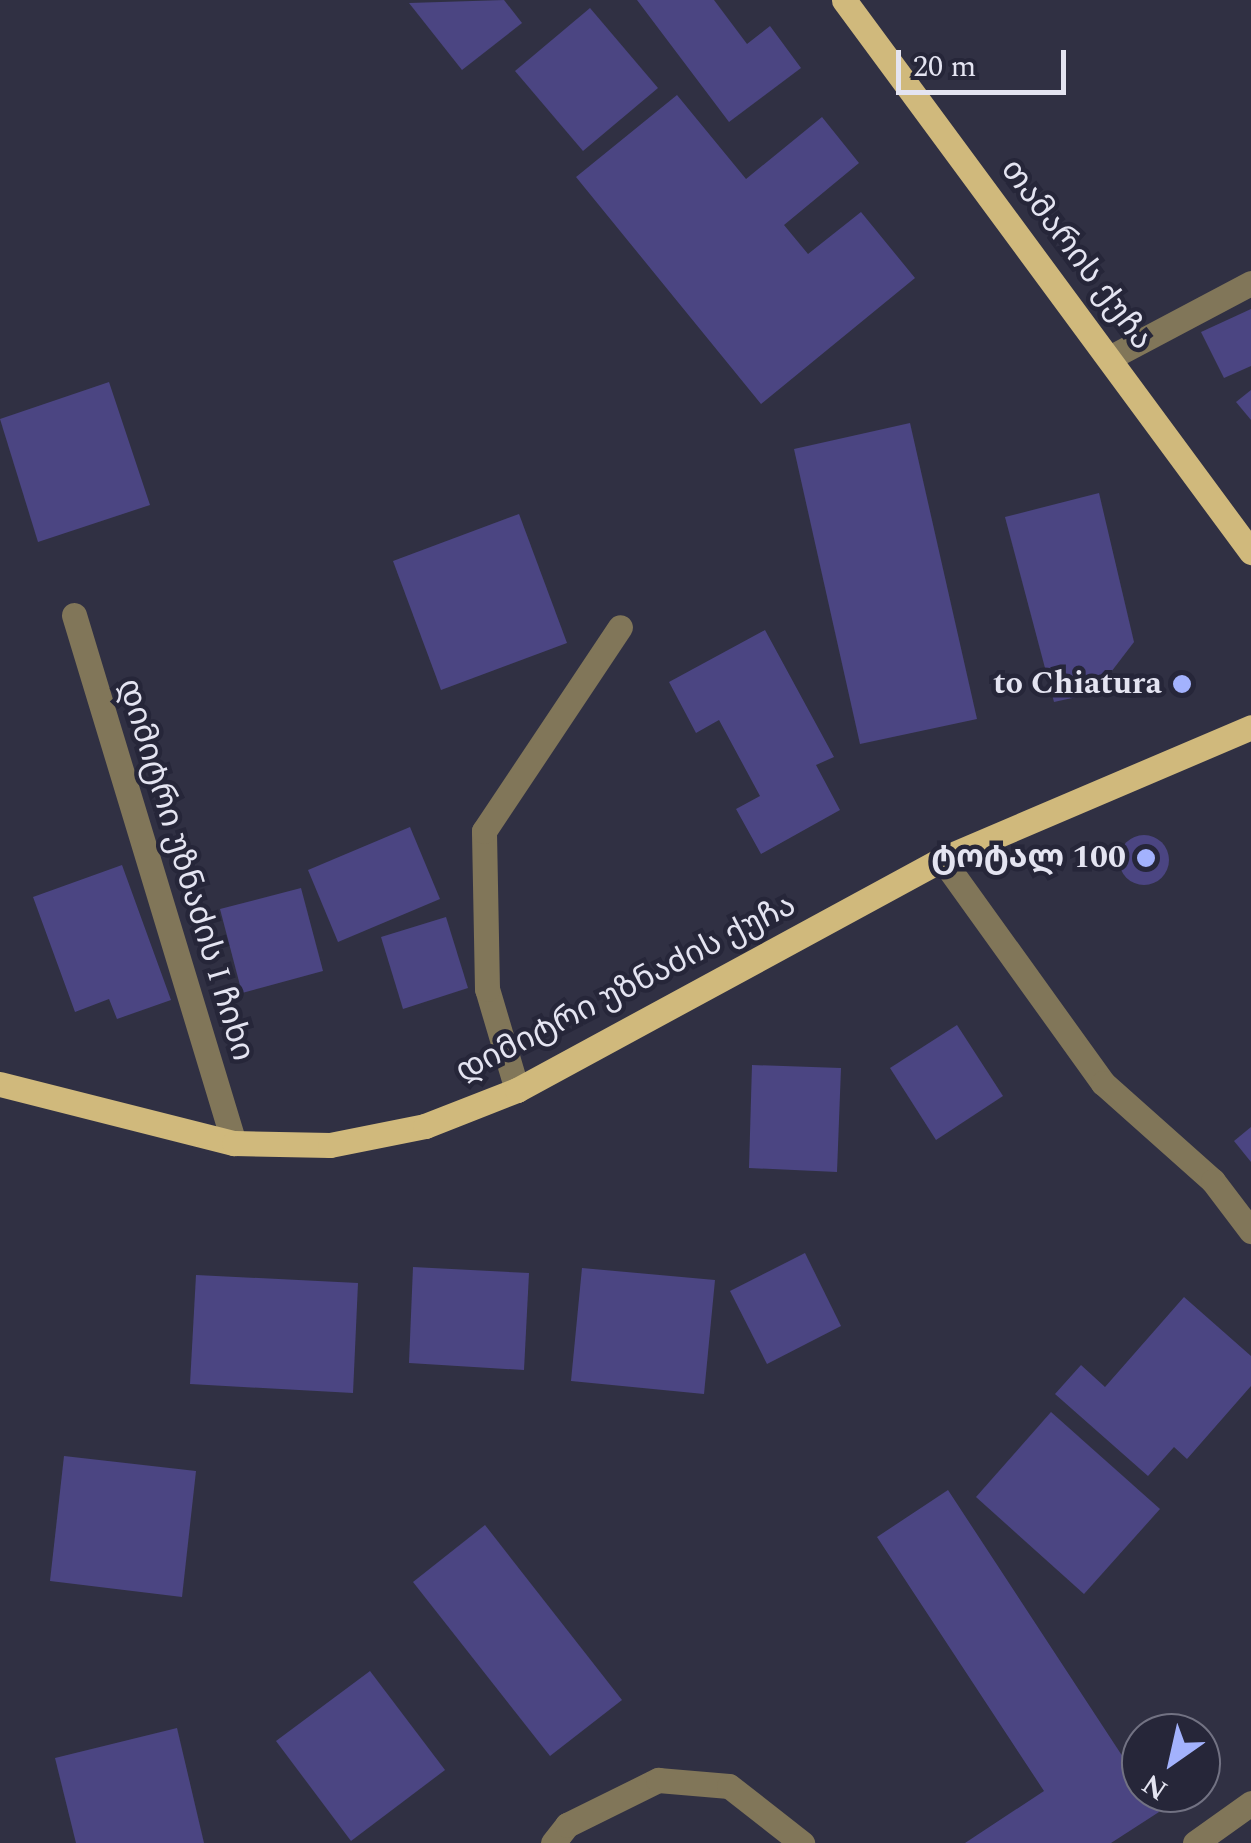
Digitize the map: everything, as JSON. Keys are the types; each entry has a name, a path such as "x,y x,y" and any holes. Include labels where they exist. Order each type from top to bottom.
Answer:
{"main road":[{"name":"თამარის ქუჩა","path":"844,0 1112,356 1251,552"},
{"name":"დიმიტრი უზნაძის ქუჩა","path":"0,1084 234,1143 330,1145 425,1126 517,1090 942,859 1251,727"}],"street":[{"path":"1112,356 1251,283"},
{"name":"დიმიტრი უზნაძის I ჩიხი","path":"74,615 234,1143"},
{"path":"517,1090 487,989 484,831 620,627"},
{"path":"942,859 1103,1083 1213,1181 1251,1231"},
{"path":"553,1843 566,1825 658,1780 729,1786 802,1843"},
{"path":"1195,1843 1251,1803"}],"building":[{"path":"504,0 522,23 462,70 409,3"},
{"path":"637,0 714,0 747,44 770,26 801,68 729,122"},
{"path":"590,8 658,88 583,151 515,71"},
{"path":"677,95 746,179 822,117 859,163 784,225 808,254 861,212 915,278 761,404 576,177"},
{"path":"1251,309 1251,366 1224,378 1201,332"},
{"path":"109,382 150,505 38,542 0,419"},
{"path":"1251,390 1251,420 1236,402"},
{"path":"910,423 977,719 860,744 794,449"},
{"path":"1099,493 1134,642 1095,693 1054,702 1005,517"},
{"path":"519,514 567,643 441,690 393,561"},
{"path":"765,630 834,757 816,765 840,810 761,854 736,809 760,796 719,720 696,733 669,682"},
{"path":"410,827 440,899 338,942 308,870"},
{"path":"1144,835 1161,843 1169,860 1161,877 1144,885 1127,877 1119,860 1127,843"},
{"path":"122,865 171,1000 117,1019 109,999 75,1012 33,897"},
{"path":"301,888 323,971 242,993 220,909"},
{"path":"446,917 468,988 403,1009 381,937"},
{"path":"957,1025 1003,1096 936,1140 890,1068"},
{"path":"752,1065 841,1068 837,1172 749,1168"},
{"path":"1251,1127 1251,1162 1234,1141"},
{"path":"805,1253 841,1326 767,1364 730,1291"},
{"path":"413,1267 529,1273 524,1370 409,1363"},
{"path":"582,1268 715,1280 704,1394 571,1381"},
{"path":"196,1275 358,1283 353,1393 190,1384"},
{"path":"1184,1297 1251,1356 1251,1386 1187,1459 1174,1447 1148,1476 1055,1394 1081,1365 1105,1387"},
{"path":"1051,1412 1160,1509 1084,1594 976,1497"},
{"path":"64,1456 196,1471 182,1597 50,1581"},
{"path":"948,1490 1121,1754 1121,1813 1157,1813 1111,1843 965,1843 1044,1791 877,1537"},
{"path":"485,1525 622,1700 550,1756 413,1582"},
{"path":"370,1671 445,1770 351,1841 276,1741"},
{"path":"177,1728 204,1843 76,1843 55,1758"}],"place":[{"name":"to Chiatura","path":"1182,684"},
{"name":"ტოტალ 100","path":"1146,858"}]}
